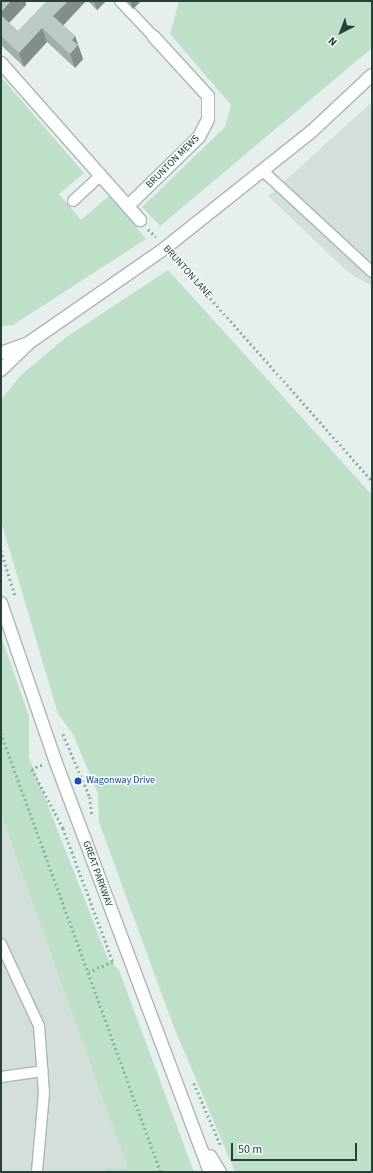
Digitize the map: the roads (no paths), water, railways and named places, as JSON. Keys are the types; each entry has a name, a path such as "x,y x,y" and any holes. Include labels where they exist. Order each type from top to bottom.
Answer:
{"street":[{"name":"BRUNTON MEWS","path":"128,206 199,137 208,119 208,96 154,37"},
{"path":"1,63 140,220"},
{"path":"1,370 30,342 165,248 263,170 372,75"},
{"path":"1,353 30,342"},
{"name":"GREAT PARKWAY","path":"1,603 55,760 202,1143 210,1172"},
{"name":"GREAT PARKWAY","path":"202,1143 220,1172"}],"lane":[{"path":"120,1 154,37"},
{"path":"263,170 372,272"},
{"path":"73,201 101,175"},
{"path":"1,944 39,1026 44,1093 37,1172"},
{"path":"1,1077 43,1071"}],"place":[{"name":"Wagonway Drive","path":"78,781"}]}
